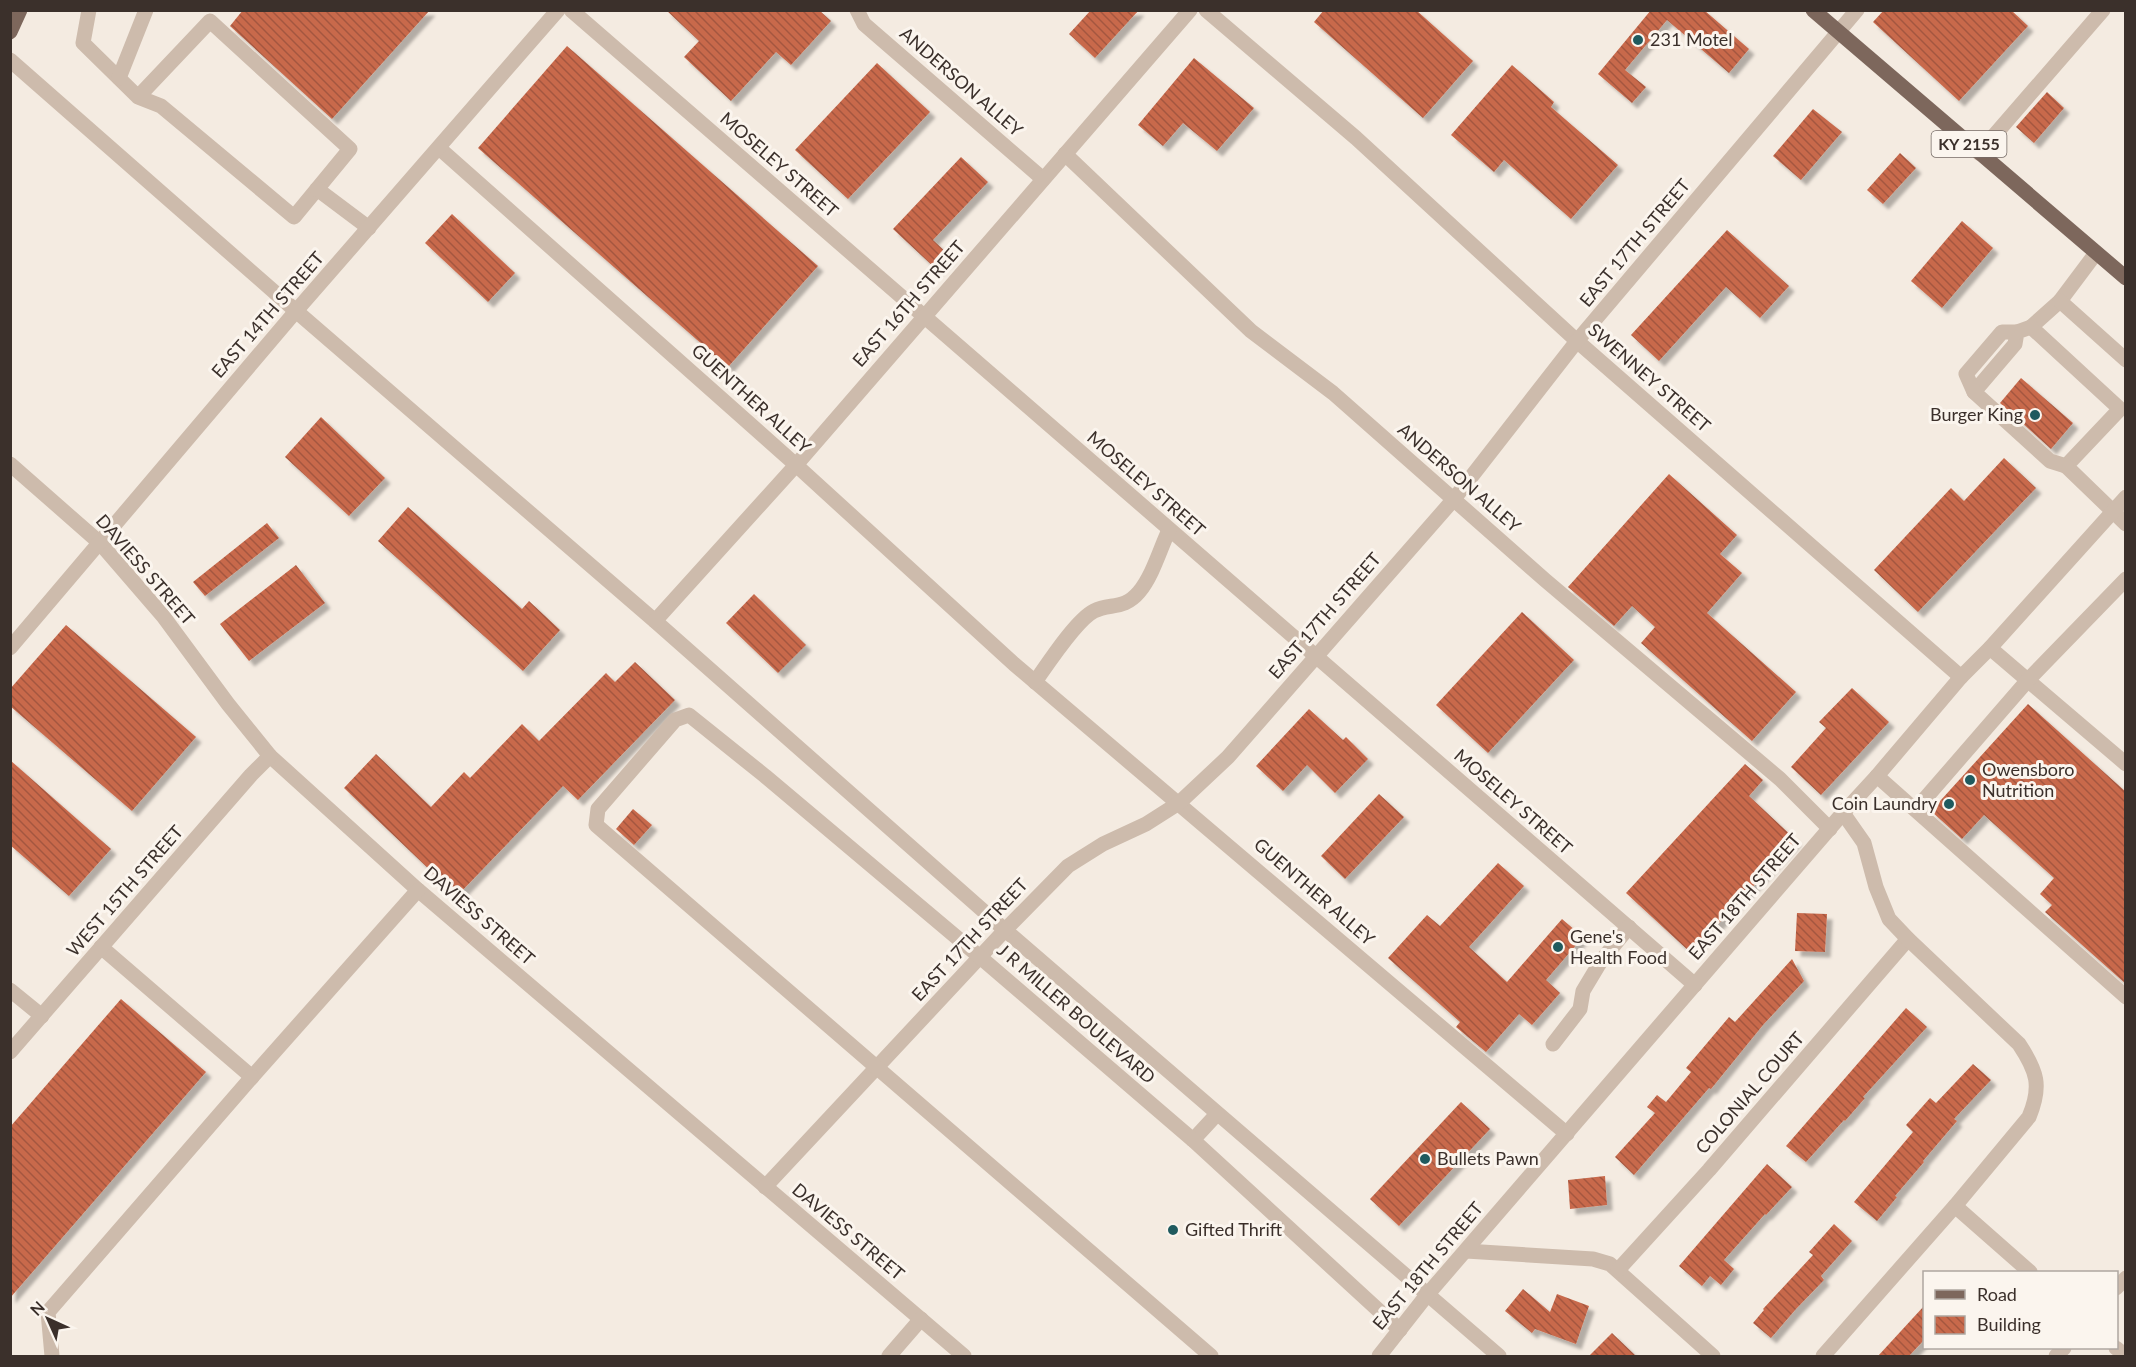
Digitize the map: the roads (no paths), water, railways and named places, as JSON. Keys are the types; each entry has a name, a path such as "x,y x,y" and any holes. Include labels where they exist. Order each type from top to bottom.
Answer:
{"main road":[{"path":"10,32 20,10"},
{"name":"KY 2155","path":"1813,10 2126,278"}],"street":[{"path":"89,10 83,43 138,97 161,106 294,218 350,149 210,21 138,97"},
{"path":"119,78 146,10"},
{"name":"EAST 14TH STREET","path":"10,648 297,311 558,10"},
{"name":"MOSELEY STREET","path":"572,10 924,318 1695,985"},
{"name":"ANDERSON ALLEY","path":"857,10 864,24 1043,179"},
{"name":"EAST 16TH STREET","path":"655,621 796,465 1190,10"},
{"name":"SWENNEY STREET","path":"1206,10 1356,138 1577,341 1961,677"},
{"name":"EAST 17TH STREET","path":"765,1187 1005,930 1068,866 1103,844 1146,824 1179,802 1228,758 1454,499 1577,341 1857,10"},
{"path":"1979,153 2103,10"},
{"path":"10,60 655,621 1005,930 1499,1356"},
{"name":"GUENTHER ALLEY","path":"439,148 796,465 1035,682 1567,1134"},
{"name":"ANDERSON ALLEY","path":"1065,154 1251,331 1333,393 1545,580 1780,779 1830,828"},
{"path":"317,189 369,228"},
{"path":"2096,253 2060,301 2024,330 1974,392 2050,461 2067,466 2126,524"},
{"path":"2060,301 2126,360"},
{"path":"2024,330 2122,405 2067,466"},
{"name":"DAVIESS STREET","path":"10,464 100,543 163,616 270,756 418,890 964,1356"},
{"name":"EAST 18TH STREET","path":"1379,1356 1427,1295 1961,677 2126,497"},
{"path":"1035,682 1054,654 1093,611 1121,605 1139,592 1169,530"},
{"path":"1916,809 2028,680 2126,579"},
{"path":"1990,648 2126,764"},
{"name":"J R MILLER BOULEVARD","path":"877,1068 597,825 598,809 675,720 689,715 981,957 1193,1140 1400,1330"},
{"name":"WEST 15TH STREET","path":"10,1052 270,756"},
{"path":"1877,776 2126,997"},
{"path":"1823,1356 1955,1206 2029,1117 2036,1100 2037,1081 2031,1062 2019,1044 1889,919 1876,887 1864,843 1843,813"},
{"path":"52,1356 48,1312 418,890"},
{"path":"1553,1044 1580,1009 1583,991 1601,961 1629,927"},
{"name":"COLONIAL COURT","path":"1618,1270 1709,1170 1908,939"},
{"path":"101,948 252,1077"},
{"path":"10,990 42,1016"},
{"path":"877,1068 1211,1356"},
{"path":"1193,1140 1217,1114"},
{"path":"1955,1206 2029,1271"},
{"path":"1466,1251 1593,1258 1610,1264 1713,1356"},
{"path":"889,1356 921,1319"}],"place":[{"name":"231 Motel","path":"1638,40"},
{"name":"Burger King","path":"2035,415"},
{"name":"Owensboro Nutrition","path":"1970,780"},
{"name":"Coin Laundry","path":"1949,804"},
{"name":"Gene's Health Food","path":"1558,947"},
{"name":"Bullets Pawn","path":"1425,1159"},
{"name":"Gifted Thrift","path":"1173,1230"}]}
